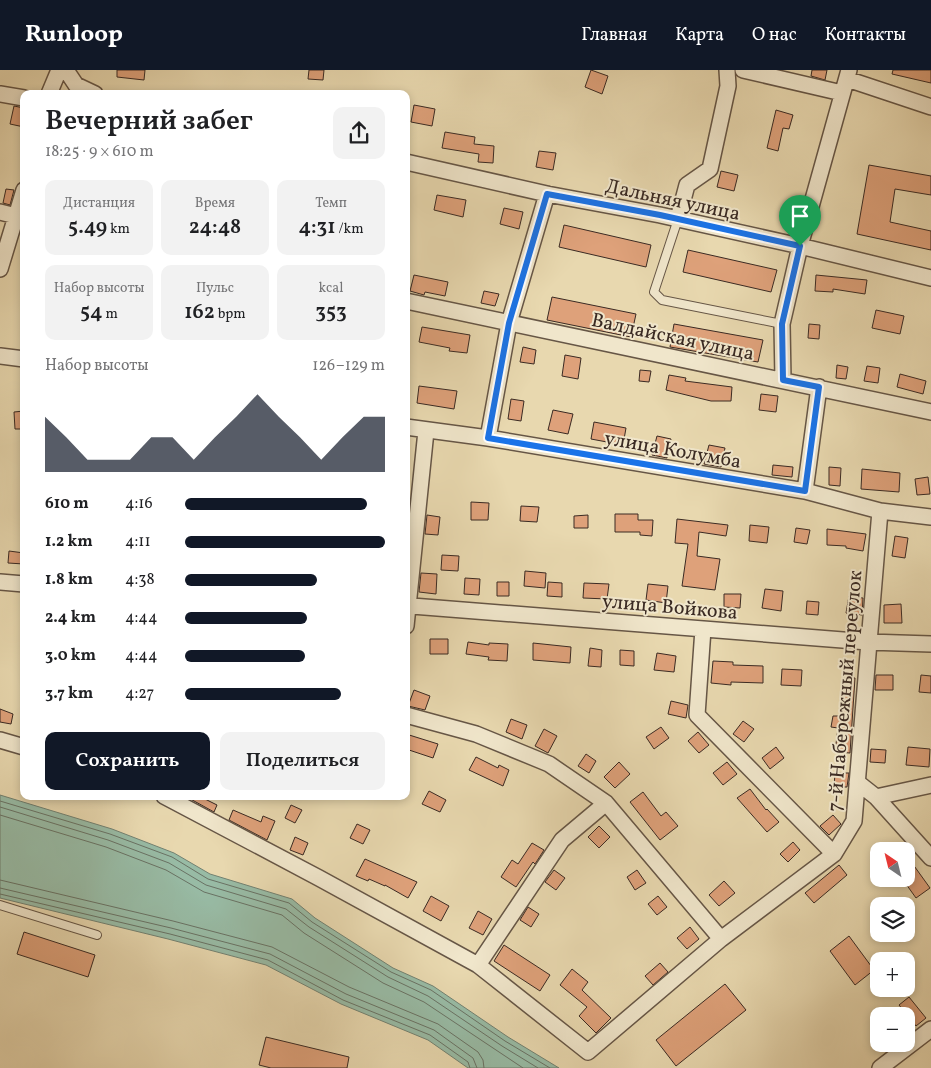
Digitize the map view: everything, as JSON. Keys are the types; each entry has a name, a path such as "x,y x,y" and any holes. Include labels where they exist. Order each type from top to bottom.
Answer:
{"street":[{"path":"50,90 60,70"},
{"path":"66,70 76,85 87,90"},
{"path":"678,219 687,185 710,169 728,86 727,70"},
{"path":"743,70 846,81 931,107"},
{"path":"783,380 782,324 800,246 846,81"},
{"path":"0,94 20,97"},
{"name":"Дальняя улица","path":"410,163 547,194 678,219 931,278"},
{"path":"488,438 509,323 547,194"},
{"path":"0,212 20,217"},
{"path":"0,269 20,219"},
{"name":"Валдайская улица","path":"410,302 931,412"},
{"path":"0,356 20,358"},
{"path":"805,491 819,387"},
{"name":"улица Колумба","path":"410,428 488,438 805,491 880,511 931,517"},
{"path":"410,581 426,431"},
{"name":"7-й Набережный переулок","path":"478,965 588,1052 721,939 834,854 854,821 880,511"},
{"path":"0,582 20,584"},
{"name":"улица Войкова","path":"410,607 868,642 931,644"},
{"path":"702,629 697,715 834,854"},
{"path":"410,716 476,734 549,764 606,803 721,939"},
{"path":"0,740 20,746"},
{"path":"857,782 876,797 931,858"},
{"path":"876,797 931,785"},
{"path":"172,800 478,965 562,840 606,803"},
{"path":"880,1068 931,1029"}],"lane":[{"path":"678,219 654,292 662,300 782,324"},
{"path":"0,905 97,935"}],"water":[{"path":"0,795 112,829 174,853 210,874 292,899 315,918 393,968 433,986 508,1037 559,1068 468,1068 428,1040 341,1004 266,965 0,898"}],"building":[{"path":"117,70 145,70 144,80 117,77"},
{"path":"309,70 324,70 323,80 308,79"},
{"path":"591,70 608,76 602,94 585,87"},
{"path":"812,70 827,70 825,80 811,76"},
{"path":"893,70 931,70 931,83 892,74"},
{"path":"414,105 435,109 432,126 411,122"},
{"path":"14,106 20,107 20,126 10,124"},
{"path":"776,110 793,115 789,129 783,128 778,151 767,148"},
{"path":"445,132 475,137 474,144 494,146 493,163 478,162 479,154 442,148"},
{"path":"539,151 556,153 553,170 536,167"},
{"path":"869,165 931,176 931,195 895,189 890,222 931,231 931,250 857,234"},
{"path":"721,171 738,175 734,191 717,187"},
{"path":"6,189 14,190 10,205 3,203"},
{"path":"437,195 466,200 463,217 434,210"},
{"path":"504,208 523,212 519,229 500,224"},
{"path":"564,225 651,245 646,267 559,247"},
{"path":"688,250 777,270 771,292 683,272"},
{"path":"414,275 448,282 445,296 425,292 424,295 410,291"},
{"path":"816,275 867,280 865,294 833,289 833,292 815,291"},
{"path":"484,291 499,294 495,306 481,303"},
{"path":"552,297 636,314 631,337 547,320"},
{"path":"876,310 904,316 900,334 872,328"},
{"path":"674,324 763,340 758,362 670,347"},
{"path":"809,324 820,325 819,339 808,338"},
{"path":"422,327 470,335 467,353 449,351 450,348 419,342"},
{"path":"523,347 536,350 534,364 520,362"},
{"path":"565,355 581,358 578,379 562,376"},
{"path":"837,365 848,367 846,379 836,378"},
{"path":"867,366 880,368 878,383 864,381"},
{"path":"640,370 651,371 649,382 639,381"},
{"path":"900,374 926,381 923,394 897,387"},
{"path":"669,375 686,378 685,381 732,387 731,401 711,401 666,390"},
{"path":"419,386 457,391 454,409 417,403"},
{"path":"761,394 778,396 776,412 759,410"},
{"path":"511,399 524,401 521,421 508,419"},
{"path":"553,410 573,414 568,434 548,430"},
{"path":"20,411 20,429 15,429 14,412"},
{"path":"594,422 626,428 623,445 591,439"},
{"path":"657,436 671,439 667,458 652,455"},
{"path":"709,445 725,448 721,467 704,464"},
{"path":"773,465 793,467 792,477 772,475"},
{"path":"829,467 841,468 840,486 829,485"},
{"path":"862,469 900,473 899,492 861,489"},
{"path":"928,477 930,494 917,495 915,479"},
{"path":"471,502 489,503 488,520 471,520"},
{"path":"521,506 539,507 537,522 520,521"},
{"path":"615,514 638,514 638,520 653,520 652,536 640,535 640,532 615,532"},
{"path":"427,515 440,517 438,535 425,534"},
{"path":"588,515 588,528 574,528 574,516"},
{"path":"677,519 728,525 726,536 699,532 697,556 720,559 715,590 682,586 688,544 675,543"},
{"path":"750,525 769,527 767,543 749,541"},
{"path":"796,528 810,530 807,544 794,542"},
{"path":"827,529 866,534 863,551 846,548 846,546 827,545"},
{"path":"895,536 908,538 905,558 892,556"},
{"path":"9,551 20,552 20,564 8,563"},
{"path":"442,555 459,556 458,571 441,570"},
{"path":"525,571 546,573 545,588 524,586"},
{"path":"421,573 437,574 436,594 419,592"},
{"path":"465,578 480,579 479,595 464,594"},
{"path":"497,582 509,582 509,596 497,596"},
{"path":"548,582 562,583 562,597 547,596"},
{"path":"584,583 609,584 607,599 583,598"},
{"path":"648,584 668,586 666,603 646,600"},
{"path":"765,589 783,591 781,611 762,608"},
{"path":"724,594 741,594 740,608 724,607"},
{"path":"849,596 863,598 862,615 846,613"},
{"path":"807,601 819,602 818,615 806,614"},
{"path":"901,604 902,623 884,623 884,605"},
{"path":"430,639 448,639 448,654 430,654"},
{"path":"468,642 489,645 489,643 508,644 507,661 488,660 489,657 466,654"},
{"path":"533,643 571,647 570,663 533,660"},
{"path":"590,648 602,650 601,667 588,666"},
{"path":"620,650 634,651 634,666 620,665"},
{"path":"657,653 676,656 674,672 654,670"},
{"path":"713,661 733,662 733,665 763,666 763,683 731,682 731,685 711,683"},
{"path":"782,669 802,670 801,686 781,685"},
{"path":"876,675 893,675 893,690 875,690"},
{"path":"921,675 931,676 931,693 919,692"},
{"path":"843,678 855,678 850,753 835,752 838,728 831,727 833,716 840,716"},
{"path":"414,690 430,696 425,710 410,706"},
{"path":"671,701 688,705 686,718 668,714"},
{"path":"0,709 13,714 11,724 0,722"},
{"path":"511,719 527,725 522,739 506,732"},
{"path":"743,721 754,729 744,742 733,734"},
{"path":"661,727 669,738 654,749 646,737"},
{"path":"544,729 557,736 548,753 535,746"},
{"path":"698,732 709,745 699,753 688,741"},
{"path":"410,735 438,744 433,758 410,750"},
{"path":"776,747 784,758 770,769 762,758"},
{"path":"908,747 930,749 929,767 906,765"},
{"path":"871,749 886,750 885,763 870,762"},
{"path":"586,754 596,761 589,773 578,766"},
{"path":"476,757 498,768 499,765 509,770 503,786 469,770"},
{"path":"619,762 630,774 615,788 604,777"},
{"path":"727,762 737,774 723,785 713,773"},
{"path":"835,773 849,773 847,787 834,787"},
{"path":"750,789 766,810 779,822 767,832 737,798"},
{"path":"429,791 446,800 440,812 422,804"},
{"path":"643,792 661,816 666,812 678,826 660,840 630,802"},
{"path":"192,800 207,800 217,805 214,812"},
{"path":"291,805 302,810 295,823 285,818"},
{"path":"233,810 261,822 263,816 275,821 267,840 229,820"},
{"path":"833,815 841,824 829,835 820,826"},
{"path":"357,824 370,830 363,844 350,838"},
{"path":"599,826 610,837 599,848 588,837"},
{"path":"295,837 308,843 303,855 290,850"},
{"path":"793,842 800,850 788,862 780,854"},
{"path":"532,843 544,850 535,864 533,862 516,887 501,877 512,860 518,864"},
{"path":"365,859 417,882 408,898 385,885 356,876"},
{"path":"839,865 847,875 814,903 805,893"},
{"path":"915,867 930,888 916,898 909,888 915,888"},
{"path":"554,870 565,878 556,890 545,882"},
{"path":"637,870 646,883 635,890 627,877"},
{"path":"724,881 735,893 719,906 709,895"},
{"path":"431,896 449,906 441,921 423,911"},
{"path":"658,896 667,907 657,915 648,904"},
{"path":"528,907 539,914 531,927 520,920"},
{"path":"478,911 492,919 483,935 469,928"},
{"path":"690,927 699,939 687,949 677,938"},
{"path":"24,932 95,955 88,977 17,954"},
{"path":"849,936 870,965 870,973 855,985 830,951"},
{"path":"504,945 550,975 540,991 494,961"},
{"path":"660,963 668,972 653,985 645,976"},
{"path":"572,969 588,982 582,990 611,1018 596,1033 579,1016 587,1007 560,985"},
{"path":"725,984 746,1010 676,1066 656,1040"},
{"path":"909,997 926,1018 916,1026 915,1007 901,1007 899,1005"},
{"path":"266,1037 349,1057 347,1068 271,1068 259,1065"}],"route":[{"path":"547,194 660,215 800,246 782,324 783,380 819,387 805,491 488,438 509,323 547,194"}]}
